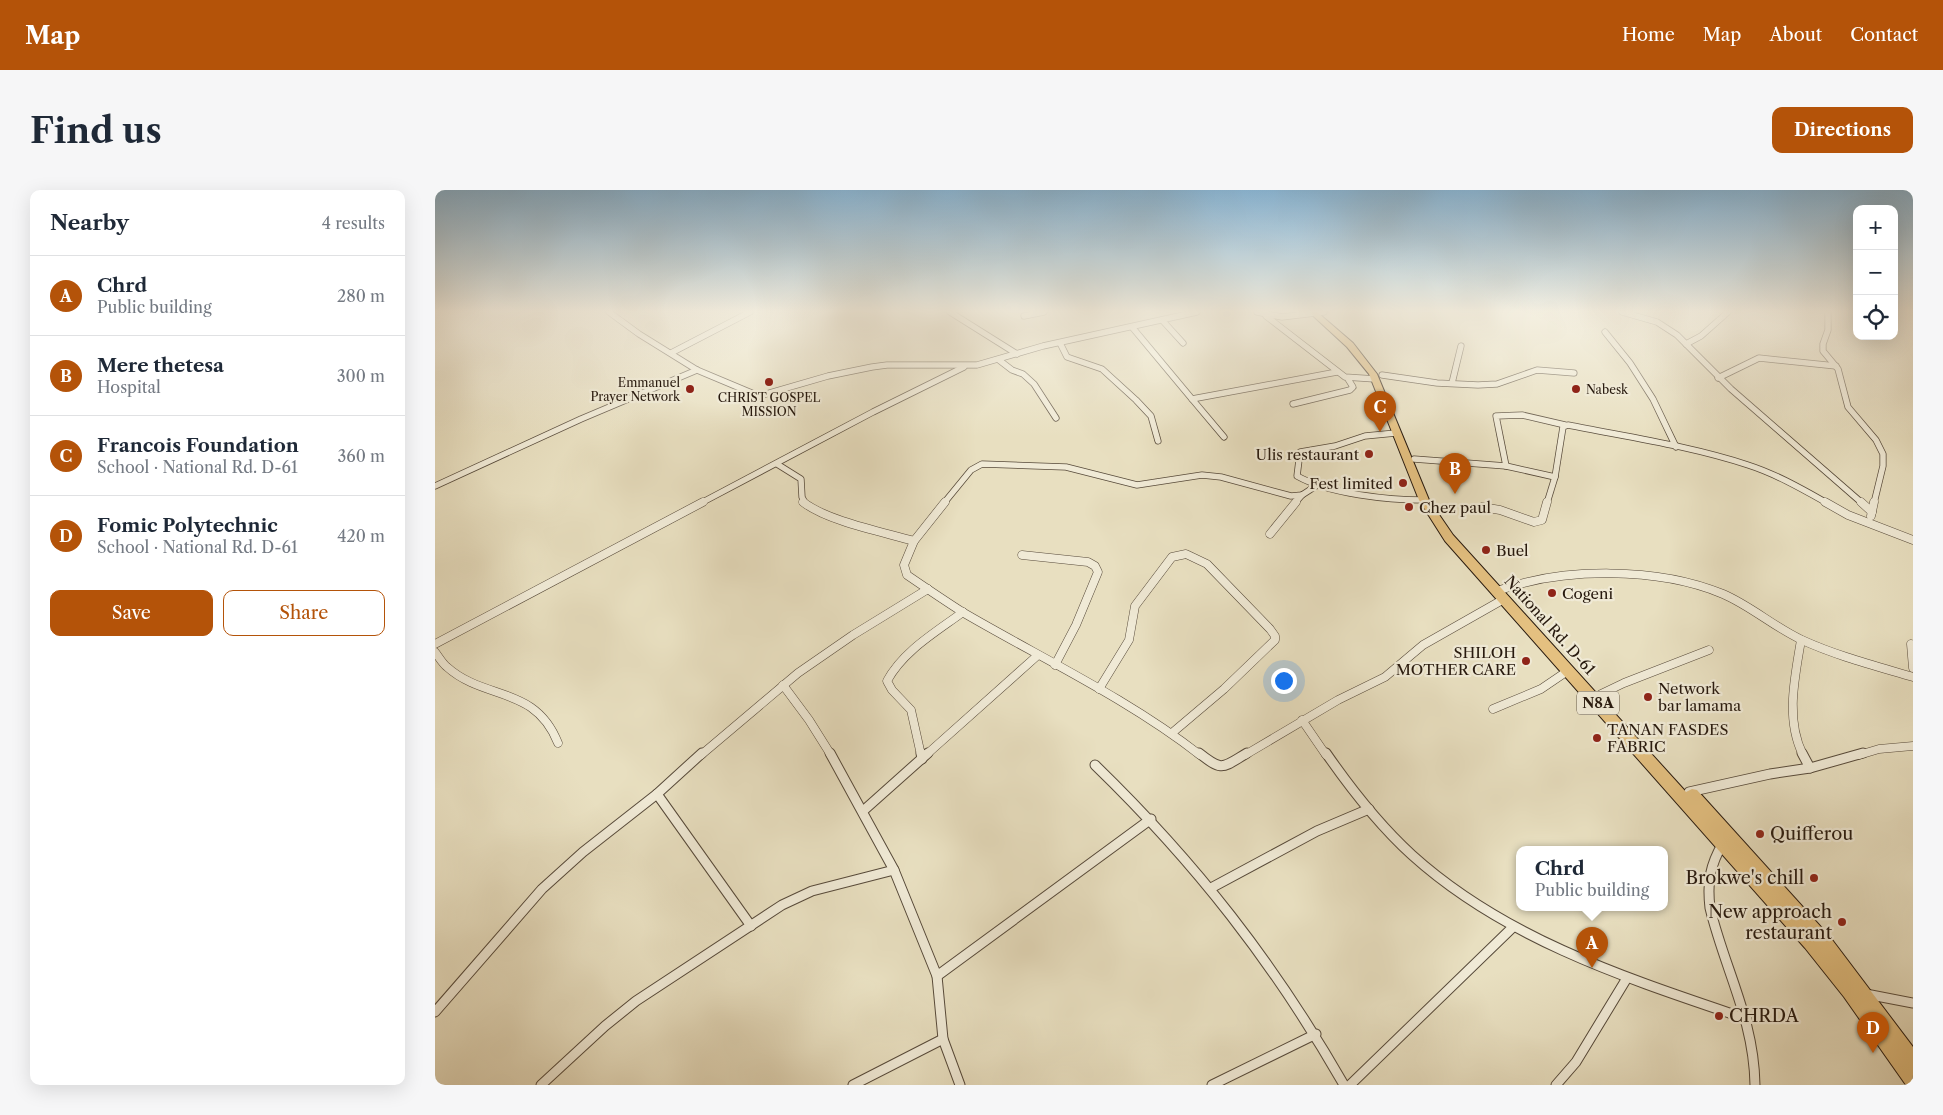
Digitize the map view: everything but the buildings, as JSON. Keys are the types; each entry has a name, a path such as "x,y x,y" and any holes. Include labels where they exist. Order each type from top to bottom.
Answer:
{"highway":[{"name":"National Rd. D-61","path":"1358,354 1378,377 1432,500 1451,530 1501,593 1857,992 1913,1062"},
{"name":"National Rd. D-61","path":"1378,377 1396,433 1424,500 1449,538 1601,694 1824,943 1913,1078"}],"street":[{"path":"672,354 697,370 759,396 828,376 872,367 910,364 966,366 999,360 1017,354"},
{"path":"1065,354 1067,357 1102,369 1136,400 1151,416 1158,441"},
{"path":"1154,354 1224,437"},
{"path":"1293,404 1350,390 1353,387 1348,379 1316,354"},
{"path":"1451,383 1459,354"},
{"path":"1623,354 1653,399 1676,446"},
{"path":"1694,354 1718,378 1873,512"},
{"path":"1825,354 1836,366 1848,407 1877,440 1883,454 1883,466 1873,512 1868,522"},
{"path":"1718,378 1759,358 1836,366"},
{"path":"999,360 1012,370 1023,374 1034,384 1056,418"},
{"path":"435,644 873,412 966,366"},
{"path":"435,486 598,411 697,370"},
{"path":"1348,379 1378,377 1492,385 1502,384 1521,374 1538,370 1574,373"},
{"path":"1192,399 1253,386 1337,372"},
{"path":"1506,466 1496,416 1504,414 1542,418 1565,425 1676,446 1748,464 1792,483 1848,514 1913,540"},
{"path":"1482,507 1500,510 1534,522 1542,520 1555,477 1565,425"},
{"path":"1396,433 1365,436 1335,446 1300,452 1297,476 1300,479 1319,484 1387,499 1424,500"},
{"path":"1414,459 1506,466 1555,477"},
{"path":"777,464 801,479 802,500 805,505 824,514 914,541"},
{"path":"1302,496 1274,492 1221,477 1193,476 1137,485 1066,467 982,464 971,470 914,541 904,565 907,575 963,612 1099,689 1172,733 1215,766 1221,767 1338,700 1385,678 1423,645 1501,593 1538,578 1558,575 1607,575 1670,581 1706,588 1724,594 1801,640 1913,677"},
{"path":"1271,534 1302,496 1319,484"},
{"path":"1099,689 1129,640 1135,606 1172,558 1186,554 1207,564 1270,630 1275,636 1275,640 1224,689 1172,733"},
{"path":"1022,555 1088,562 1095,566 1098,572 1076,625 1055,665"},
{"path":"435,1012 542,889 583,852 657,794 727,731 783,685 874,621 928,589"},
{"path":"922,759 911,710 891,690 887,681 893,669 963,612"},
{"path":"1801,640 1795,689 1794,726 1798,744 1810,768"},
{"path":"1911,644 1913,668"},
{"path":"1601,694 1709,650"},
{"path":"435,652 447,668 459,675 500,692 533,709 548,721 558,743"},
{"path":"863,811 1038,655"},
{"path":"1493,709 1541,689 1569,670"},
{"path":"783,685 809,720 863,811 894,870 937,976 943,1039 960,1085"},
{"path":"1302,720 1347,783 1410,854 1474,904 1513,928 1564,952 1627,978 1747,1019"},
{"path":"1689,792 1770,774 1810,768 1879,749 1913,746"},
{"path":"1095,765 1151,819 1211,888 1264,958 1316,1034 1343,1085"},
{"path":"657,794 751,926"},
{"path":"1211,888 1317,831 1369,809"},
{"path":"937,976 1151,819"},
{"path":"1723,843 1713,858 1708,875 1709,900 1716,932 1747,1019 1755,1066 1755,1085"},
{"path":"541,1085 605,1026 636,1001 782,905 812,891 894,870"},
{"path":"1350,1085 1442,994 1513,928"},
{"path":"1556,1085 1577,1062 1627,978"},
{"path":"1857,992 1913,1003"},
{"path":"1212,1085 1316,1034"},
{"path":"853,1085 943,1039"}],"place":[{"name":"CHRIST GOSPEL MISSION","path":"769,382"},
{"name":"Emmanuel Prayer Network","path":"690,389"},
{"name":"Nabesk","path":"1576,389"},
{"name":"Francois Foundation","path":"1380,432"},
{"name":"Ulis restaurant","path":"1369,454"},
{"name":"Fest limited","path":"1403,483"},
{"name":"Mere thetesa","path":"1455,494"},
{"name":"Chez paul","path":"1409,507"},
{"name":"Buel","path":"1486,550"},
{"name":"Cogeni","path":"1552,593"},
{"name":"SHILOH MOTHER CARE","path":"1526,661"},
{"name":"Network bar lamama","path":"1648,697"},
{"name":"TANAN FASDES FABRIC","path":"1597,738"},
{"name":"Quifferou","path":"1760,834"},
{"name":"Brokwe's chill","path":"1814,878"},
{"name":"New approach restaurant","path":"1842,922"},
{"name":"Chrd","path":"1592,968"},
{"name":"CHRDA","path":"1719,1016"},
{"name":"Fomic Polytechnic","path":"1873,1053"}]}
